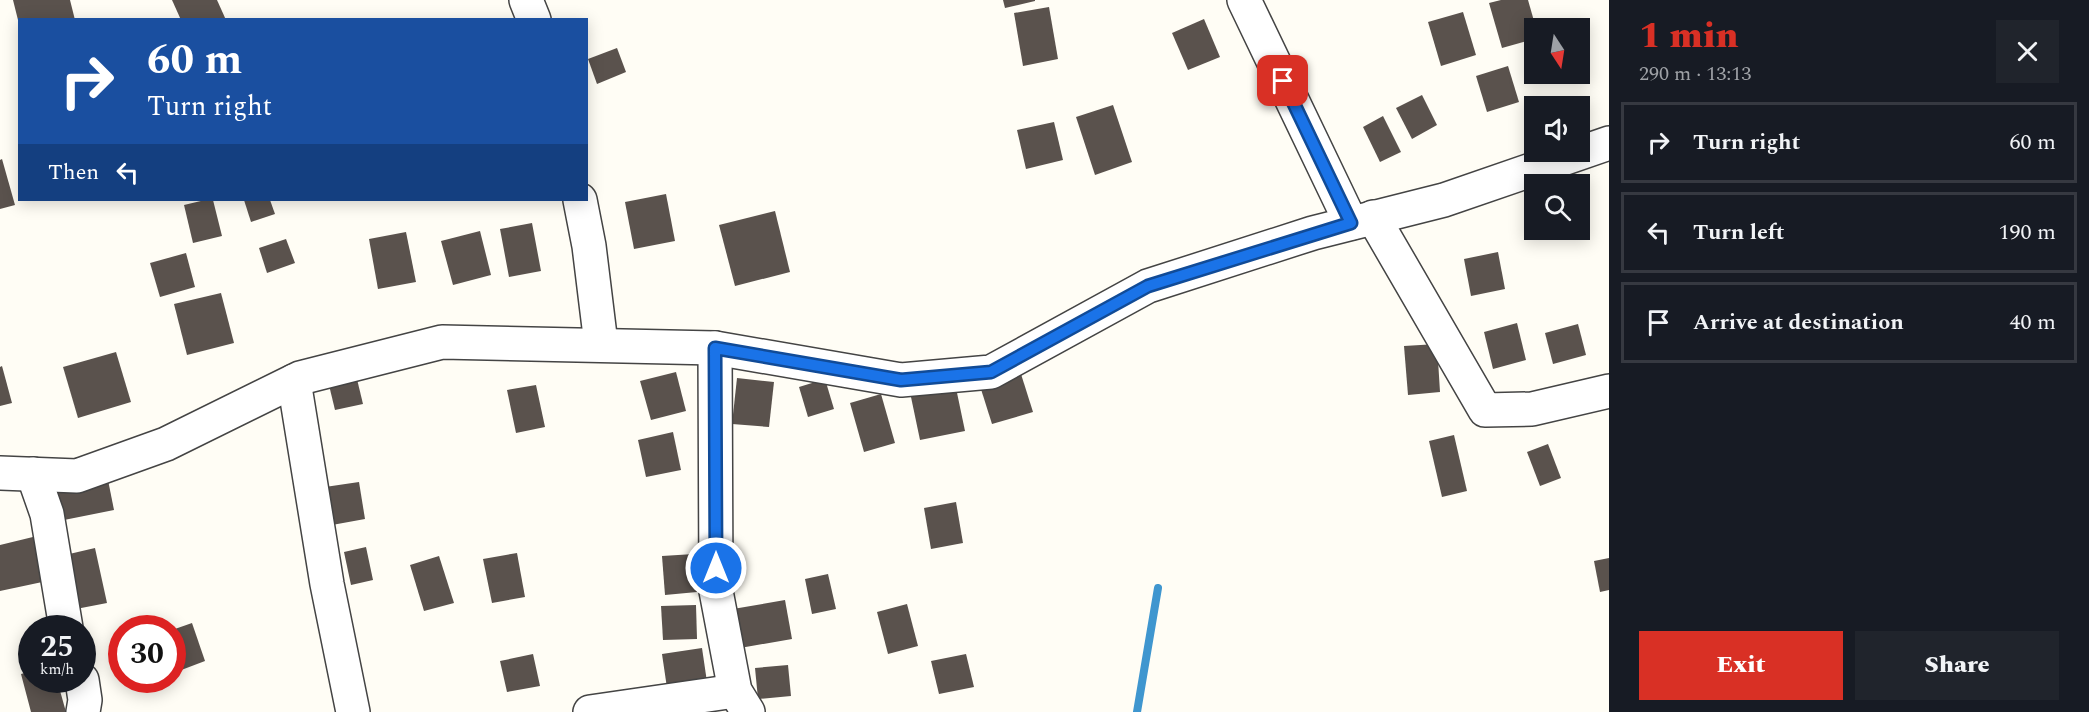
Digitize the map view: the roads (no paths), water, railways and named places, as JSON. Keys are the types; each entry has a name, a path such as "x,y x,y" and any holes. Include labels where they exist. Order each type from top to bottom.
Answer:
{"street":[{"path":"526,0 533,18"},
{"path":"1244,0 1362,220 1485,410 1532,410 1609,392"},
{"path":"0,473 77,476 166,444 294,381 442,342 715,348 901,380 991,372 1148,286 1362,220 1444,200 1609,143"},
{"path":"580,201 589,246 601,344"},
{"path":"590,712 742,702 716,591 715,348"},
{"path":"294,381 327,584 353,712"},
{"path":"33,474 46,514 64,615"},
{"path":"83,712 84,693"}],"waterway":[{"path":"1137,712 1158,588"}]}
